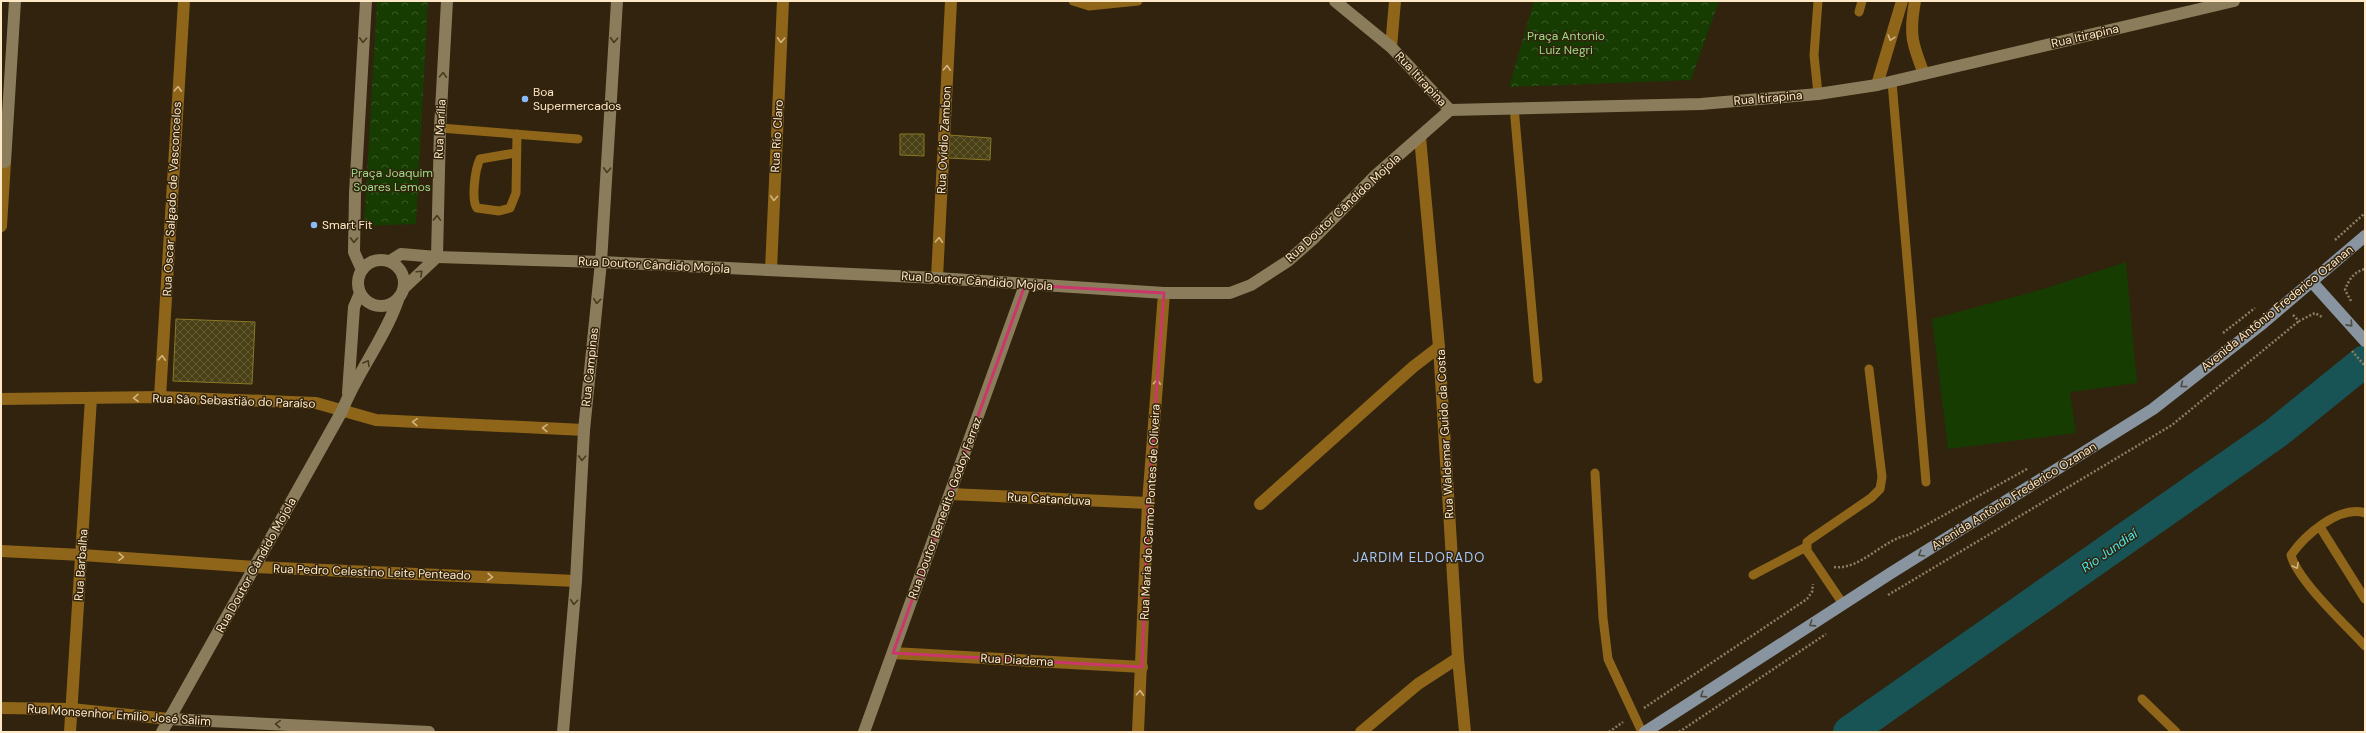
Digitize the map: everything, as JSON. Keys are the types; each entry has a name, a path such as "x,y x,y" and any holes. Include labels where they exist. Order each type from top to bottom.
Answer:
{"main road":[{"name":"Avenida Antônio Frederico Ozanan","path":"1645,732 1843,604 2153,408 2312,282 2365,236"},
{"path":"2312,282 2365,341"}],"street":[{"path":"1,226 3,162 15,1"},
{"name":"Rua Oscar Salgado de Vasconcelos","path":"160,397 184,1"},
{"path":"362,270 354,252 354,244 366,1"},
{"name":"Rua Marília","path":"437,258 440,128 447,1"},
{"name":"Rua Campinas","path":"563,732 576,581 584,430 601,262 616,1"},
{"name":"Rua Río Claro","path":"771,270 783,1"},
{"name":"Rua Ovídio Zambon","path":"938,278 950,1"},
{"name":"Rua Itirapina","path":"1335,1 1390,47 1450,110 1514,107 1701,104 1818,94 1892,82 2234,1"},
{"path":"1390,47 1395,1"},
{"path":"1877,85 1902,1"},
{"path":"1915,1 1910,26 1912,45 1924,74"},
{"name":"Rua Doutor Cândido Mojola","path":"348,396 354,307 360,293 357,281 362,270 370,263 380,259 390,261 401,254 437,258 601,262 938,278 1164,293 1230,293 1251,285 1272,272 1313,239 1376,175 1450,110"},
{"name":"Rua Waldemar Guido da Costa","path":"1420,137 1440,347 1458,658 1465,732"},
{"name":"Rua Doutor Cândido Mojola","path":"162,732 342,411 348,396 390,321 404,288 437,258"},
{"path":"390,261 400,269 405,282 404,288"},
{"name":"Rua Doutor Benedito Godoy Ferraz","path":"864,732 1026,285"},
{"path":"360,293 370,304 377,306 391,304 398,300"},
{"name":"Rua Maria do Carmo Pontes de Oliveira","path":"1138,732 1148,503 1164,293"},
{"path":"1260,504 1413,367 1440,347"},
{"name":"Rua São Sebastião do Paraíso","path":"1,399 160,397 316,403 376,420 584,430"},
{"name":"Rua Barbalha","path":"70,732 91,398"},
{"name":"Rua Catanduva","path":"950,494 1148,503"},
{"name":"Rua Pedro Celestino Leite Penteado","path":"1,552 82,555 255,567 576,581"},
{"name":"Rua Diadema","path":"893,653 1142,667"},
{"path":"1361,732 1418,684 1458,658"},
{"name":"Rua Monsenhor Emílio José Salim","path":"1,708 71,710 169,719 429,732"}],"lane":[{"path":"1073,1 1089,6 1138,1"},
{"path":"1818,1 1814,55 1818,94"},
{"path":"1859,12 1862,1"},
{"path":"1892,82 1926,482"},
{"path":"1514,107 1538,379"},
{"path":"440,128 578,139"},
{"path":"515,153 480,159 476,171 474,193 475,205 477,208 499,211 510,208 516,193 515,153 517,134"},
{"path":"1753,575 1806,547 1807,542 1811,538 1871,498 1880,489 1882,477 1869,369"},
{"path":"1595,473 1602,618 1608,659 1642,732"},
{"path":"2365,513 2356,511 2346,512 2320,527 2298,546 2291,555 2294,565 2365,646"},
{"path":"2320,527 2365,599"},
{"path":"1806,547 1843,604"},
{"path":"2142,699 2176,732"}],"path":[{"path":"2330,244 2365,213"},
{"path":"2349,299 2345,290 2348,282 2351,277 2365,269"},
{"path":"2218,338 2261,304"},
{"path":"1882,598 2172,425 2299,320"},
{"path":"1609,732 1807,599 1812,592 1813,583 1832,567 1849,566 1896,538 1908,535 2031,466"},
{"path":"1679,732 1831,631"}],"highlighted area":[{"path":"1025,285 1164,293 1148,503 1142,667 893,653"}],"green space":[{"name":"Praça Joaquim Soares Lemos","path":"377,1 428,1 416,224 364,226"},
{"name":"Praça Antonio Luiz Negri","path":"1534,1 1719,1 1691,80 1509,87"},
{"path":"2126,262 2137,383 2070,392 2076,433 1948,449 1932,319 2043,289"}],"building":[{"path":"900,134 924,134 924,156 900,155"},
{"path":"949,135 991,138 990,160 948,158"},
{"path":"176,319 255,322 252,384 173,381"}],"waterway":[{"name":"Rio Jundiaí","path":"1849,732 2276,433 2365,361"}],"place":[{"name":"Boa Supermercados","path":"525,99"},
{"name":"Smart Fit","path":"314,225"}],"district":[{"name":"JARDIM ELDORADO","path":"1419,557"}]}
